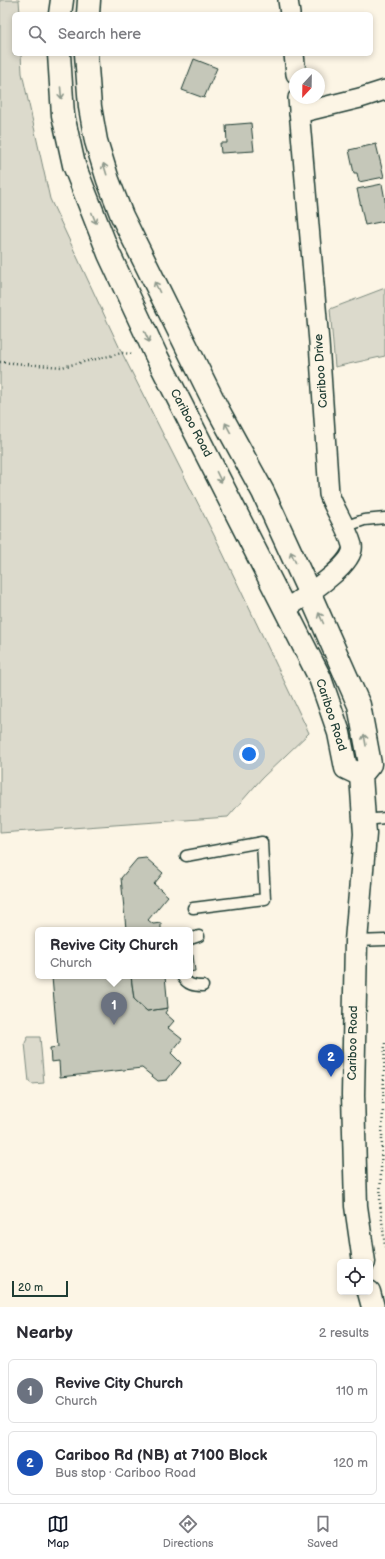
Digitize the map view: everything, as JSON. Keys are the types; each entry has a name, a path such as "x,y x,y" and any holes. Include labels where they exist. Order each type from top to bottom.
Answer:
{"street":[{"path":"60,12 62,0"},
{"path":"88,12 89,0"},
{"path":"288,0 290,12"},
{"name":"Cariboo Road","path":"59,56 63,115 74,165 108,254 156,355 320,678 339,733 346,768 361,775 375,819 356,941 353,1095 356,1206 364,1259"},
{"name":"Cariboo Road","path":"86,56 90,108 96,141 108,180 122,216 214,402 262,492 309,592 359,705 370,764 361,775"},
{"path":"294,56 295,68"},
{"path":"299,105 360,98 385,90"},
{"name":"Cariboo Drive","path":"286,609 342,567 352,553 352,546 329,494 319,342 299,105"},
{"path":"371,1295 373,1307"}],"lane":[{"path":"344,527 364,520 385,518"},
{"path":"186,856 262,842 265,899 193,908"},
{"path":"356,941 385,940"},
{"path":"183,979 192,986 203,986"}],"path":[{"path":"0,362 62,367 122,353 156,355"},
{"path":"385,1043 380,1202 385,1247"}],"shaded area":[{"path":"0,0 19,0 20,12 12,12 12,56 21,56 22,73 50,199 122,353 218,543 309,733 262,778 228,817 0,833"},
{"path":"385,288 385,356 335,367 330,309"},
{"path":"28,1037 40,1037 44,1083 32,1084 29,1082 25,1043"}],"building":[{"path":"194,59 217,68 204,98 182,90"},
{"path":"251,123 254,151 221,153 220,143 227,143 226,125"},
{"path":"376,144 384,177 359,182 357,173 354,173 349,150"},
{"path":"382,184 385,200 385,221 365,225 357,189"},
{"path":"146,858 163,873 154,884 168,896 148,920 153,924 161,923 161,927 126,927 121,878 137,859"},
{"path":"193,955 195,971 193,971"},
{"path":"52,979 131,979 134,999 147,1011 168,1008 165,1013 174,1021 168,1028 182,1039 171,1053 181,1063 167,1080 158,1081 142,1068 60,1077 59,1061 51,1062 50,1048 58,1047"},
{"path":"131,979 165,979 168,1008 147,1011 134,999"}],"place":[{"name":"Revive City Church","path":"114,1025"},
{"name":"Cariboo Rd (NB) at 7100 Block","path":"331,1077"}]}
